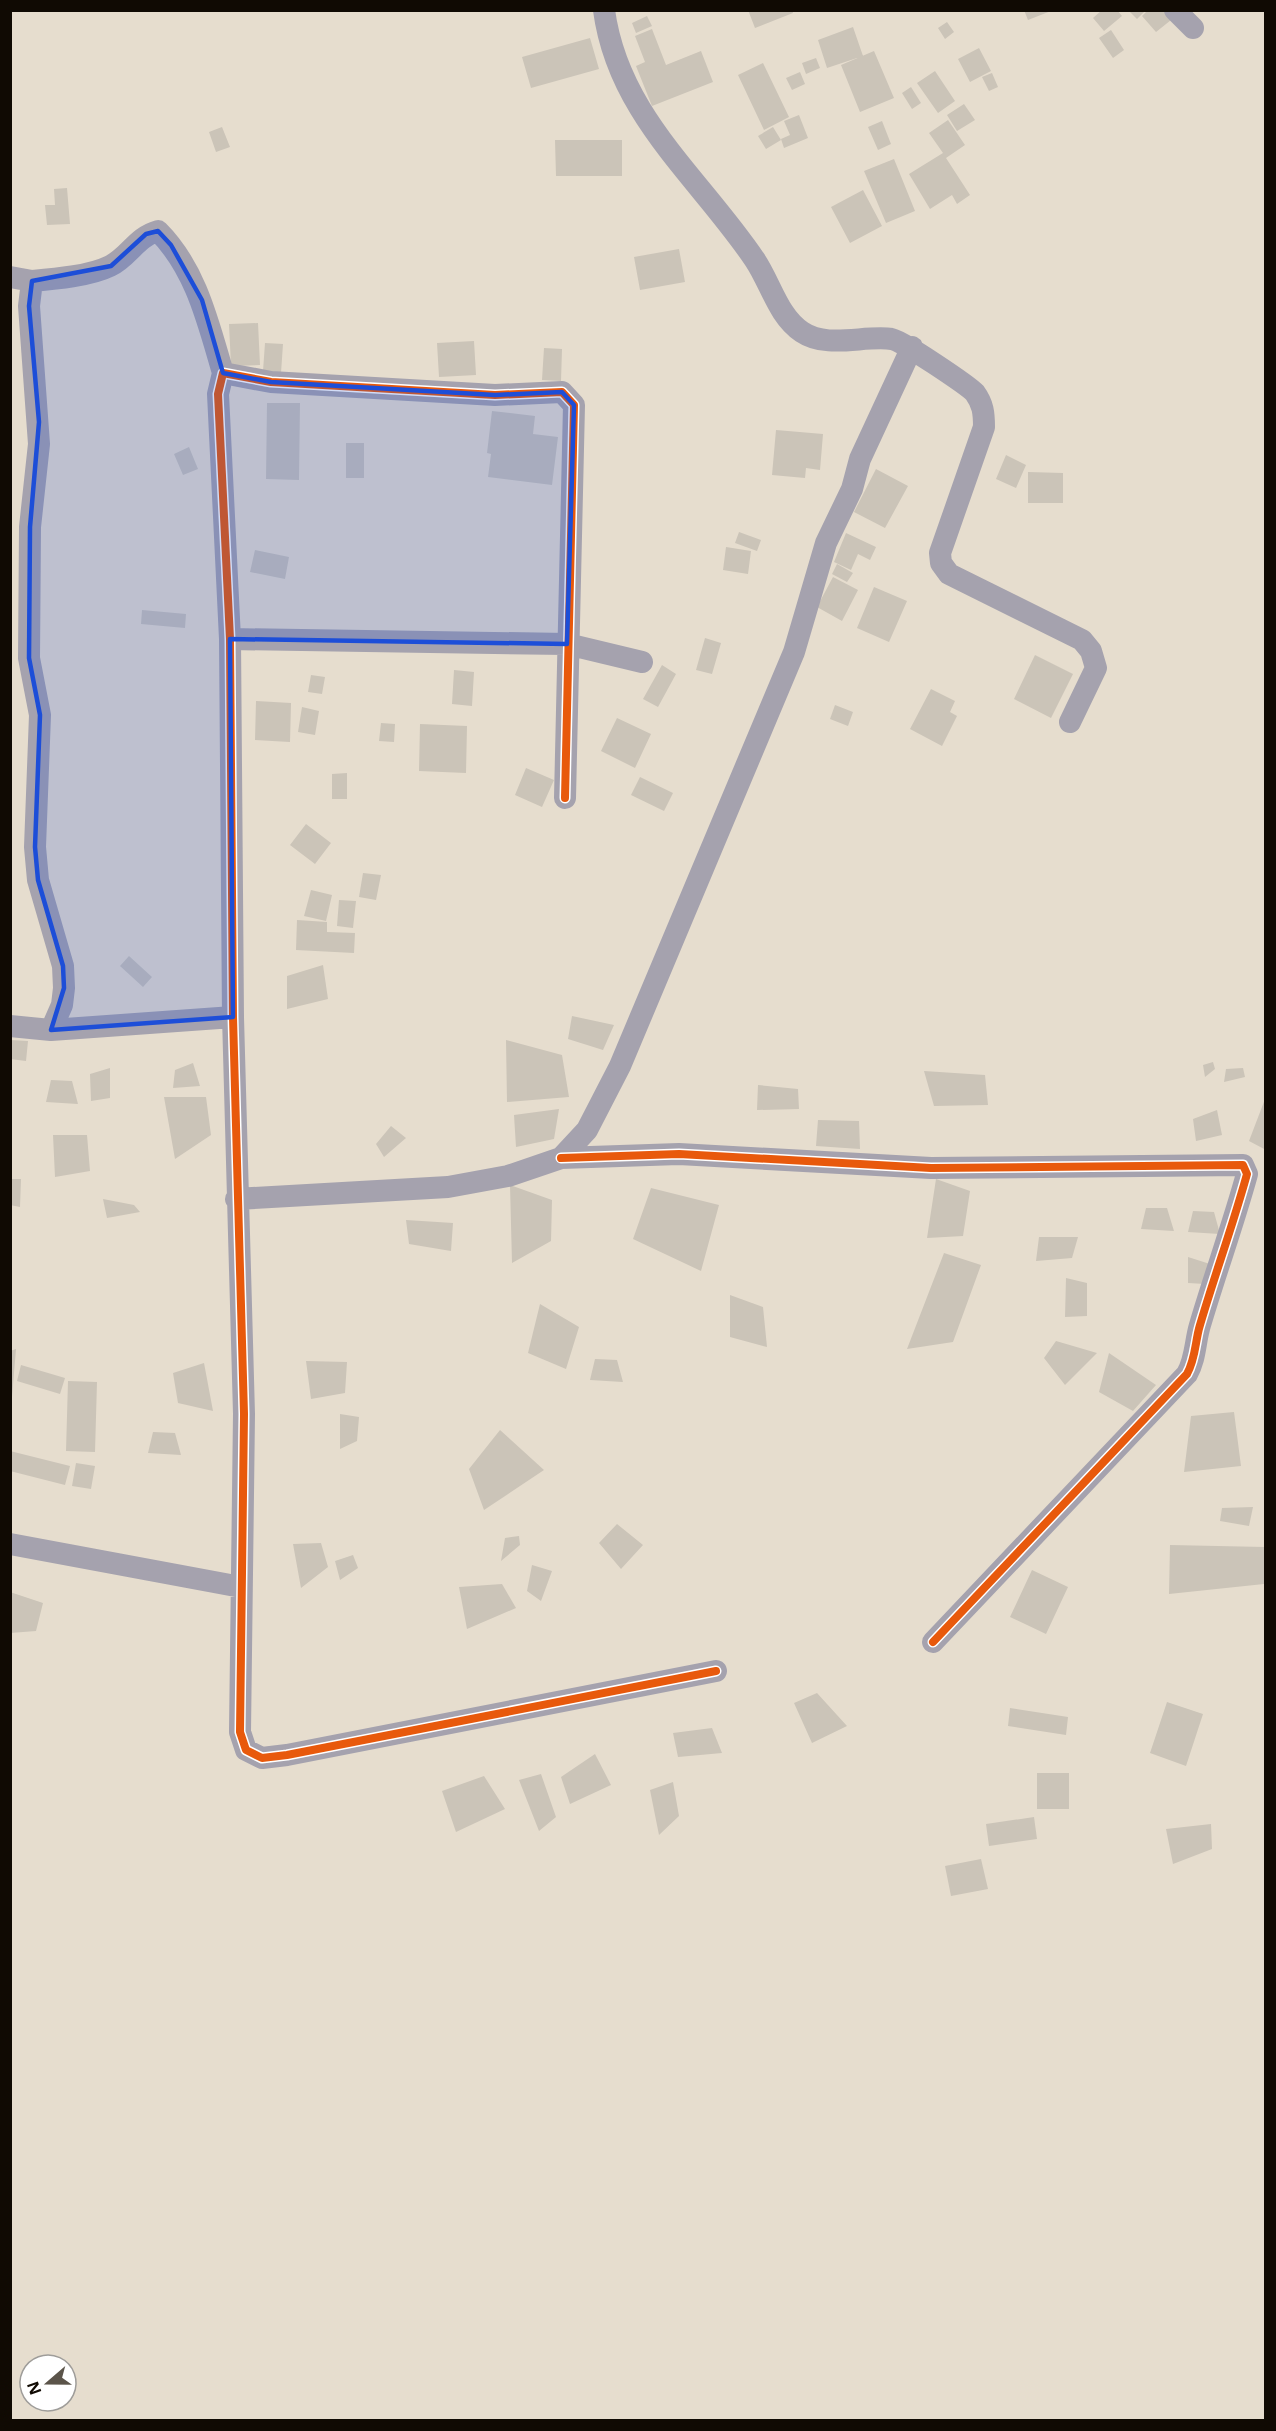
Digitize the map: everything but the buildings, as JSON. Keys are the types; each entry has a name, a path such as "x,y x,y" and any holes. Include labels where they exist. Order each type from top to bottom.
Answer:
{"street":[{"path":"604,10 615,62 630,94 662,143 754,259 788,320 804,333 824,339 894,339 912,347 925,360 974,392 984,410 984,427 940,553 941,563 949,574 1083,640 1091,651 1096,668 1070,722"},
{"path":"1175,10 1193,28"},
{"path":"51,1030 62,1005 64,988 63,966 38,880 35,847 40,715 29,658 30,527 39,444 29,306 21,279 57,279 111,266 146,234 158,231 171,245 202,300 223,373 218,394 230,639 236,1199 244,1414 240,1587 240,1732 246,1750 262,1758 716,1671"},
{"path":"561,1158 587,1130 620,1066 794,652 826,543 852,489 860,459 912,347"},
{"path":"223,373 271,382 495,395 562,392 570,397 574,405 565,798"},
{"path":"230,639 567,644 642,662"},
{"path":"10,1026 51,1030 233,1017"},
{"path":"236,1199 448,1187 508,1176 561,1158 679,1154 931,1168 1243,1165 1247,1174 1199,1327 1194,1359 1187,1374 933,1642"},
{"path":"10,1544 240,1587"}],"highlighted area":[{"path":"158,231 171,245 202,300 223,373 271,382 495,395 562,392 574,405 567,644 230,639 233,1017 51,1030 64,988 63,966 38,880 35,847 40,715 29,658 30,527 39,422 29,306 32,281 111,266 146,234"}],"cycle path":[{"path":"565,798 574,405 562,392 495,395 271,382 223,373 218,394 230,639 233,1017 244,1414 240,1732 246,1750 262,1758 287,1755 716,1671"},
{"path":"561,1158 679,1154 931,1168 1243,1165 1247,1174 1187,1374 933,1642"}]}
